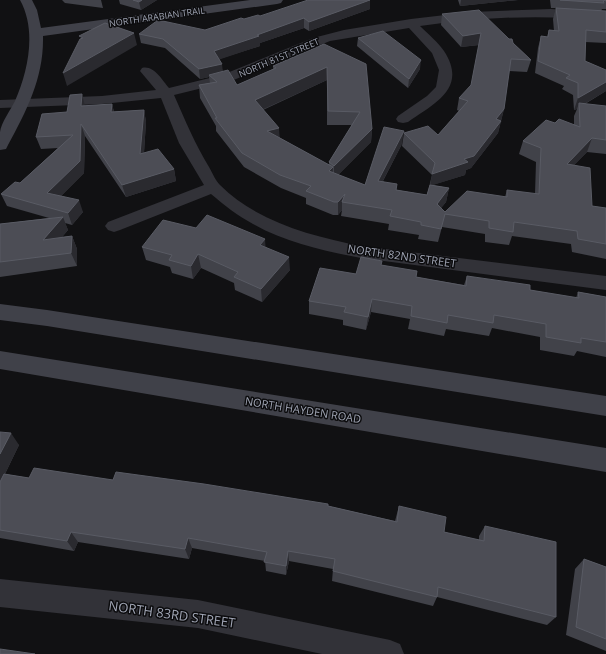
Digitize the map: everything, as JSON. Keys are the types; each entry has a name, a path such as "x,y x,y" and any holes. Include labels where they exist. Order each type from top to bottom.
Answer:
{"main road":[{"path":"0,145 23,103 34,65 37,33 29,4 26,0"},
{"name":"NORTH ARABIAN TRAIL","path":"37,33 278,0"},
{"path":"0,312 47,318 606,406"},
{"name":"NORTH HAYDEN ROAD","path":"0,360 606,460"}],"street":[{"name":"NORTH 81ST STREET","path":"0,104 103,100 166,93 240,75 324,39 338,35 480,14 547,12 606,17"},
{"path":"403,119 432,99 443,88 446,70 438,52 411,24"},
{"name":"NORTH 82ND STREET","path":"147,71 166,93 187,143 213,187 237,207 260,221 291,234 326,245 361,252 606,283"},
{"path":"114,226 213,187"},
{"name":"NORTH 83RD STREET","path":"0,592 198,614 390,654"}],"building":[{"path":"308,0 370,0 309,22 304,18 257,35 259,36 214,51 222,64 199,69 163,39 139,34 158,20 205,30 241,18 244,19 258,15 260,16"},
{"path":"560,0 603,0 604,3"},
{"path":"556,8 606,11 606,32 586,30 585,61 606,70 606,82 578,98 578,83 566,78 570,75 538,61 541,36 548,37 549,30 559,31"},
{"path":"479,10 509,39 512,39 513,43 531,60 511,59 504,109 496,119 501,121 474,156 464,159 468,162 432,174 435,163 404,133 428,126 438,135 468,101 459,98 471,85 481,33 463,36 442,14"},
{"path":"105,23 134,33 63,73 80,39 83,38 79,36"},
{"path":"383,31 421,60 409,79 358,38"},
{"path":"324,44 366,64 372,129 334,166 329,162 360,112 328,111 327,67 255,100 279,128 267,131 333,167 329,171 365,185 384,127 404,131 378,181 397,184 396,190 427,195 430,185 449,188 437,204 445,212 467,191 507,197 507,190 539,194 541,148 523,141 546,120 555,123 559,119 580,127 579,103 606,106 606,140 592,138 567,164 590,168 592,206 606,208 606,244 578,239 577,231 514,222 513,232 489,228 489,221 445,214 441,229 421,225 421,222 390,216 392,210 342,202 345,194 338,202 334,202 306,191 311,186 280,175 242,153 215,118 217,118 199,85 217,82 209,75 228,70 237,85 276,68 273,66"},
{"path":"82,94 81,106 112,104 111,112 144,110 140,154 158,149 174,169 122,185 81,124 80,161 47,193 79,200 68,213 1,194 15,182 20,183 73,135 36,137 42,114 67,112 70,95"},
{"path":"207,215 265,239 260,245 289,257 261,289 234,277 238,272 198,254 191,266 169,260 172,255 142,247 163,220 196,228"},
{"path":"63,217 43,240 72,236 71,253 0,262 0,224"},
{"path":"361,257 382,261 381,265 417,271 416,277 466,286 467,276 530,285 530,290 579,298 578,292 606,297 606,342 581,338 581,343 546,337 546,324 494,315 493,323 448,315 447,323 411,316 412,306 372,299 368,317 344,312 346,307 309,301 320,268 356,274"},
{"path":"0,432 11,433 0,454"},
{"path":"34,468 113,480 116,472 204,484 328,504 328,506 397,522 399,506 446,517 444,532 484,541 485,526 556,542 556,617 438,587 437,597 333,571 335,559 288,551 286,566 264,562 267,552 188,538 185,549 71,532 67,541 0,530 0,482 4,474 29,478"},
{"path":"584,559 606,567 606,639 576,627"},
{"path":"0,649 35,654 0,654"}]}
